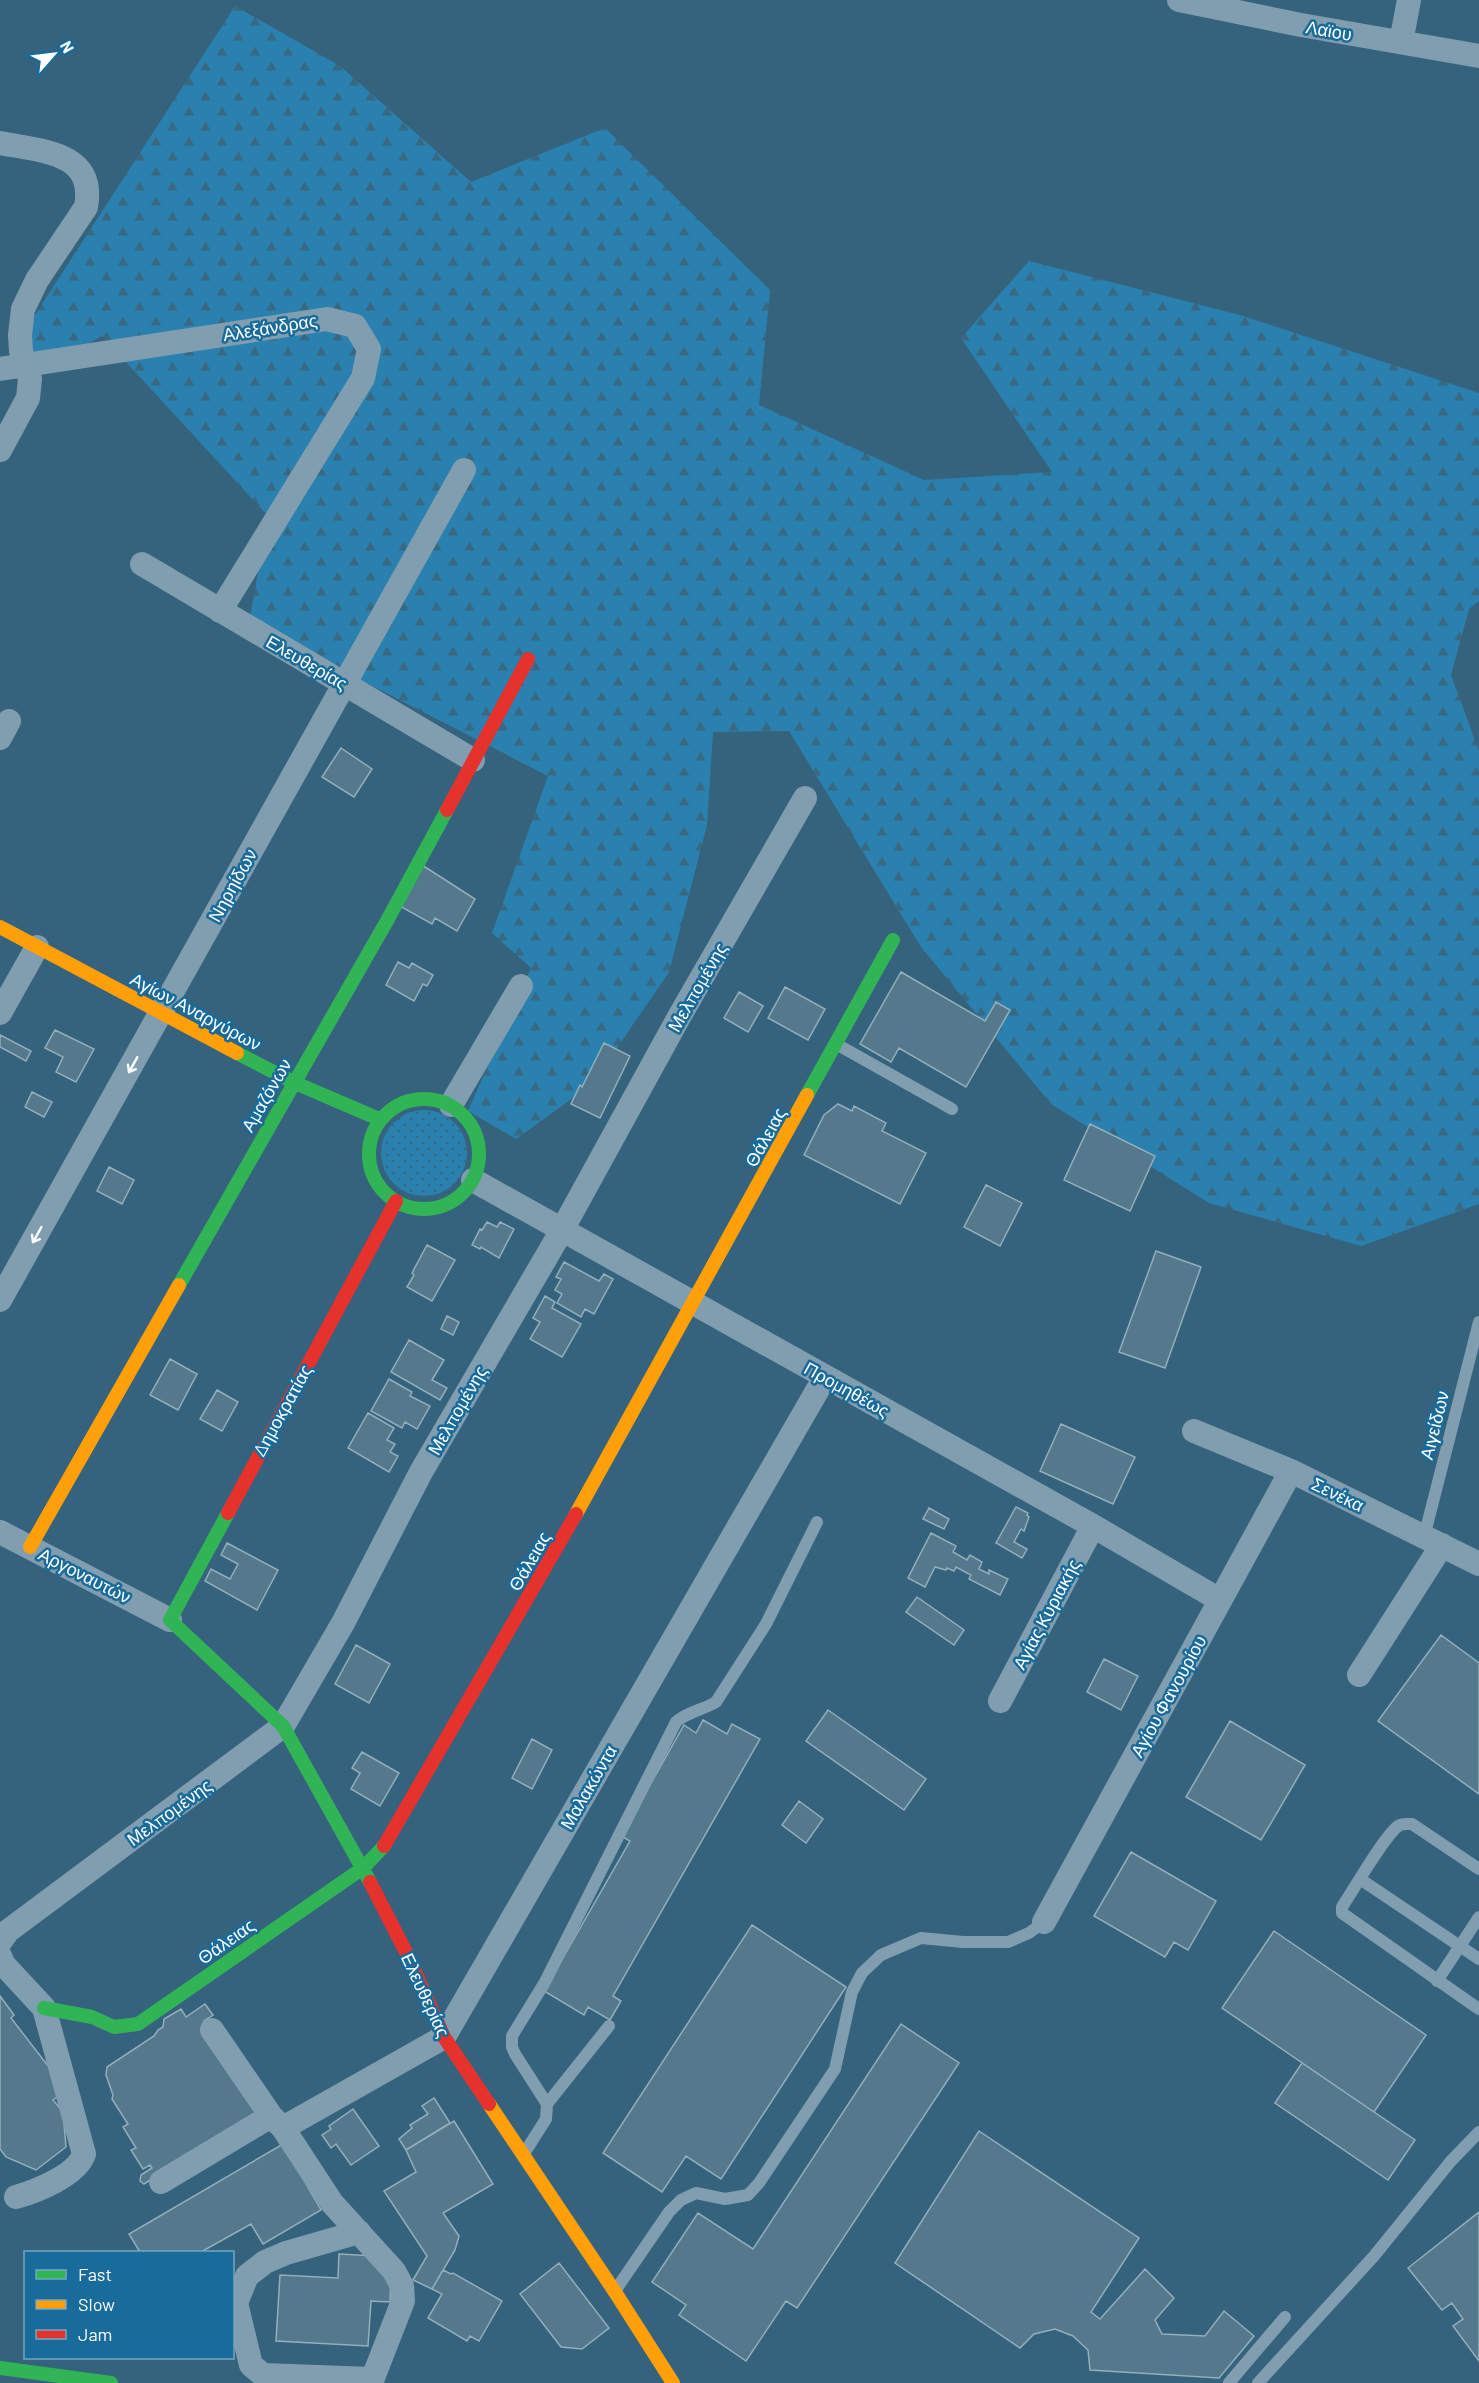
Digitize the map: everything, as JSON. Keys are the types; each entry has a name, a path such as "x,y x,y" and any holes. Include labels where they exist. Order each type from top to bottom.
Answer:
{"street":[{"name":"Λαϊου","path":"1179,0 1301,25 1479,56"},
{"path":"1401,42 1409,0"},
{"path":"0,143 61,157 77,166 87,183 86,207 37,280 23,309 20,335 25,366 30,379 28,398 0,450"},
{"name":"Αλεξάνδρας","path":"0,369 327,318 355,326 369,349 363,378 220,610"},
{"name":"Νηρηίδων","path":"0,1300 162,1014 464,470"},
{"name":"Ελευθερίας","path":"141,564 473,760"},
{"name":"Αμαζόνων","path":"30,1547 293,1082 388,919 528,659"},
{"name":"Μελπομένης","path":"4,1937 283,1726 343,1623 421,1472 562,1230 679,1017 805,798"},
{"name":"Αγίων Αναργύρων","path":"0,927 293,1082 379,1119"},
{"name":"Θάλειας","path":"44,2008 92,2017 114,2028 138,2024 363,1869 384,1846 543,1574 893,940"},
{"path":"0,1013 37,947"},
{"path":"451,1105 521,986"},
{"path":"430,1098 451,1105 462,1113 473,1127 479,1145 479,1163 473,1180 461,1195 446,1205 428,1209 410,1208 396,1201 380,1188 371,1172 368,1154 371,1136 379,1119 396,1106 411,1099 430,1098"},
{"name":"Προμηθέως","path":"473,1180 1093,1526 1220,1600"},
{"name":"Δημοκρατίας","path":"170,1620 396,1201"},
{"name":"Μαλακώντα","path":"444,2037 825,1377"},
{"name":"Σενέκα","path":"1194,1431 1291,1471 1479,1564"},
{"name":"Αγίου Φανουρίου","path":"1044,1922 1291,1471"},
{"name":"Αγίας Κυριακής","path":"1000,1701 1093,1526"},
{"name":"Αργοναυτών","path":"0,1532 170,1620"},
{"path":"1359,1675 1433,1541"},
{"name":"Ελευθερίας","path":"170,1620 283,1726 363,1869 409,1958 444,2037 615,2292 673,2383"},
{"path":"0,1956 4,1965 44,2008 84,2154 81,2162 73,2170 32,2193 16,2197"},
{"path":"212,2030 332,2203 359,2232 394,2271 402,2286 402,2301 371,2381 263,2375 251,2365 236,2303 247,2276 265,2262 313,2244 359,2232"},
{"path":"161,2182 444,2037"},
{"path":"0,2367 111,2383"}],"lane":[{"path":"837,1044 952,1109"},
{"name":"Αιγείδων","path":"1433,1541 1479,1322"},
{"path":"547,2104 515,2054 512,2037 545,1982 676,1722 684,1714 716,1702 766,1624 818,1522"},
{"path":"1479,1869 1412,1824 1404,1824 1398,1826 1342,1907 1342,1913 1479,2009"},
{"path":"1360,1879 1479,1959"},
{"path":"1437,1980 1479,1917"},
{"path":"615,2292 669,2212 681,2200 696,2193 725,2199 748,2195 759,2183 835,2069 852,1992 862,1973 881,1954 921,1938 963,1942 1008,1942 1029,1933 1044,1922"},
{"path":"522,2156 546,2119 547,2104 609,2026"},
{"path":"1258,2383 1374,2256 1451,2161 1479,2132"},
{"path":"1229,2383 1285,2317"}],"green space":[{"path":"235,6 340,66 471,182 605,128 770,290 759,405 924,480 1052,472 961,338 1029,261 1240,315 1479,393 1479,601 1469,609 1451,675 1479,751 1479,1204 1361,1246 1209,1203 1051,1104 921,947 789,731 713,732 707,825 669,972 602,1070 581,1092 516,1139 468,1111 531,968 492,933 548,776 249,623 268,516 102,336 47,368 22,335"},
{"path":"424,1110 441,1113 455,1122 464,1136 467,1153 464,1170 455,1184 441,1193 424,1196 407,1193 393,1184 384,1170 381,1153 384,1136 393,1122 407,1113"}],"building":[{"path":"341,748 372,769 354,797 322,777"},
{"path":"422,865 475,899 457,931 435,918 432,924 398,905"},
{"path":"398,962 409,968 412,963 433,975 427,986 423,984 414,1001 386,985"},
{"path":"901,972 985,1021 996,1002 1010,1010 966,1087 899,1048 891,1062 860,1044"},
{"path":"785,987 825,1009 808,1040 768,1018"},
{"path":"739,992 763,1006 748,1032 724,1018"},
{"path":"55,1030 94,1049 76,1082 56,1072 63,1057 45,1048"},
{"path":"0,1035 31,1051 26,1061 0,1047"},
{"path":"604,1043 630,1056 600,1118 571,1104"},
{"path":"32,1092 52,1102 44,1117 25,1107"},
{"path":"838,1104 852,1111 854,1106 886,1123 882,1131 926,1153 900,1204 804,1155 824,1115"},
{"path":"1090,1124 1155,1156 1130,1211 1064,1180"},
{"path":"109,1167 134,1180 122,1204 97,1191"},
{"path":"986,1185 1022,1203 1000,1246 964,1227"},
{"path":"487,1222 497,1227 500,1222 514,1229 499,1258 481,1247 480,1249 472,1245 480,1229 482,1230"},
{"path":"427,1245 455,1260 432,1301 407,1287"},
{"path":"1156,1251 1201,1267 1165,1368 1119,1352"},
{"path":"564,1262 599,1281 604,1274 613,1279 594,1314 585,1309 581,1317 557,1303 562,1294 555,1290 561,1279 556,1277"},
{"path":"545,1296 555,1302 552,1308 581,1324 562,1357 530,1339 540,1322 533,1318"},
{"path":"447,1316 459,1322 453,1335 441,1329"},
{"path":"409,1340 444,1360 432,1380 447,1388 440,1400 391,1372"},
{"path":"170,1359 197,1374 178,1410 150,1395"},
{"path":"389,1379 412,1392 410,1396 430,1406 417,1429 405,1422 402,1428 371,1411"},
{"path":"217,1390 238,1402 222,1431 200,1419"},
{"path":"368,1413 394,1428 387,1440 395,1444 390,1452 398,1456 389,1472 348,1448"},
{"path":"1061,1424 1135,1457 1113,1504 1040,1471"},
{"path":"1016,1507 1028,1513 1029,1517 1024,1531 1021,1529 1014,1542 1027,1549 1022,1558 996,1543"},
{"path":"929,1508 949,1519 944,1529 923,1519"},
{"path":"931,1533 956,1546 953,1552 967,1560 970,1555 982,1562 979,1569 989,1574 989,1570 1008,1579 1000,1595 969,1579 971,1575 956,1567 954,1571 935,1567 925,1587 908,1578"},
{"path":"227,1543 278,1570 257,1610 205,1581 211,1569 230,1579 238,1564 221,1555"},
{"path":"917,1597 964,1630 954,1645 906,1612"},
{"path":"1441,1635 1479,1663 1479,1794 1378,1721"},
{"path":"356,1645 390,1664 369,1703 335,1684"},
{"path":"1104,1659 1138,1676 1121,1710 1087,1692"},
{"path":"828,1710 926,1779 904,1810 806,1741"},
{"path":"703,1720 727,1734 732,1724 760,1739 613,1996 621,2001 610,2020 588,2007 584,2015 544,1991 630,1841 621,1836 684,1725 696,1733"},
{"path":"1230,1721 1305,1765 1261,1840 1186,1797"},
{"path":"532,1739 552,1750 532,1789 512,1778"},
{"path":"362,1752 399,1773 380,1806 351,1789 360,1773 352,1768"},
{"path":"799,1801 823,1819 806,1843 782,1825"},
{"path":"1131,1852 1216,1901 1188,1950 1174,1942 1165,1957 1094,1916"},
{"path":"752,1925 846,1987 721,2179 686,2156 662,2192 603,2153"},
{"path":"1274,1931 1426,2035 1374,2112 1222,2008"},
{"path":"0,1996 14,2015 11,2018 59,2080 63,2092 53,2100 63,2112 66,2147 36,2170 6,2157 0,2149"},
{"path":"205,2004 213,2015 204,2021 262,2110 144,2184 140,2181 141,2175 152,2168 150,2165 143,2169 131,2150 136,2148 123,2127 128,2124 112,2099 113,2095 106,2075 107,2067 154,2036 163,2027 164,2019 181,2009 186,2017"},
{"path":"901,2024 959,2063 797,2308 786,2301 746,2361 679,2315 686,2305 652,2282 698,2213 753,2249"},
{"path":"1302,2063 1415,2140 1388,2180 1275,2103"},
{"path":"434,2098 450,2123 406,2150 399,2139 412,2128 410,2125 428,2114 422,2106"},
{"path":"353,2109 379,2146 351,2165 336,2144 331,2148 322,2135 331,2129 329,2126"},
{"path":"454,2121 493,2184 443,2213 459,2236 455,2250 432,2289 413,2280 427,2256 384,2191 416,2172 406,2150"},
{"path":"979,2131 1139,2238 1091,2312 1100,2319 1145,2269 1174,2298 1155,2320 1162,2334 1205,2336 1224,2311 1254,2336 1219,2378 1090,2370 1088,2350 1073,2336 1055,2329 1034,2334 1020,2348 895,2263"},
{"path":"283,2144 321,2210 263,2244 251,2224 203,2251 139,2251 129,2234"},
{"path":"1479,2212 1479,2361 1453,2326 1463,2319 1452,2303 1442,2310 1408,2268"},
{"path":"339,2254 375,2256 391,2275 390,2302 371,2301 368,2346 276,2341 280,2275 338,2278"},
{"path":"559,2263 609,2328 582,2349 561,2347 520,2294"},
{"path":"443,2270 453,2273 502,2301 479,2341 470,2336 467,2341 428,2318 442,2294 432,2289"}],"traffic: fast":[{"path":"179,1285 388,919 447,810"},
{"path":"807,1095 893,940"},
{"path":"237,1053 293,1082 379,1119"},
{"path":"424,1099 445,1103 463,1115 475,1133 479,1154 475,1175 463,1193 445,1205 424,1209 403,1205 385,1193 373,1175 369,1154 373,1133 385,1115 403,1103 424,1099"},
{"path":"228,1513 170,1620 283,1726 370,1882"},
{"path":"44,2008 92,2017 114,2027 138,2024 363,1868 384,1846"},
{"path":"0,2368 111,2383"}],"traffic: slow":[{"path":"0,927 237,1053"},
{"path":"576,1514 807,1095"},
{"path":"30,1547 179,1285"},
{"path":"489,2104 673,2383"}],"traffic: jam":[{"path":"447,810 528,659"},
{"path":"228,1513 396,1201"},
{"path":"384,1846 576,1514"},
{"path":"370,1882 409,1958 444,2037 489,2104"}]}
